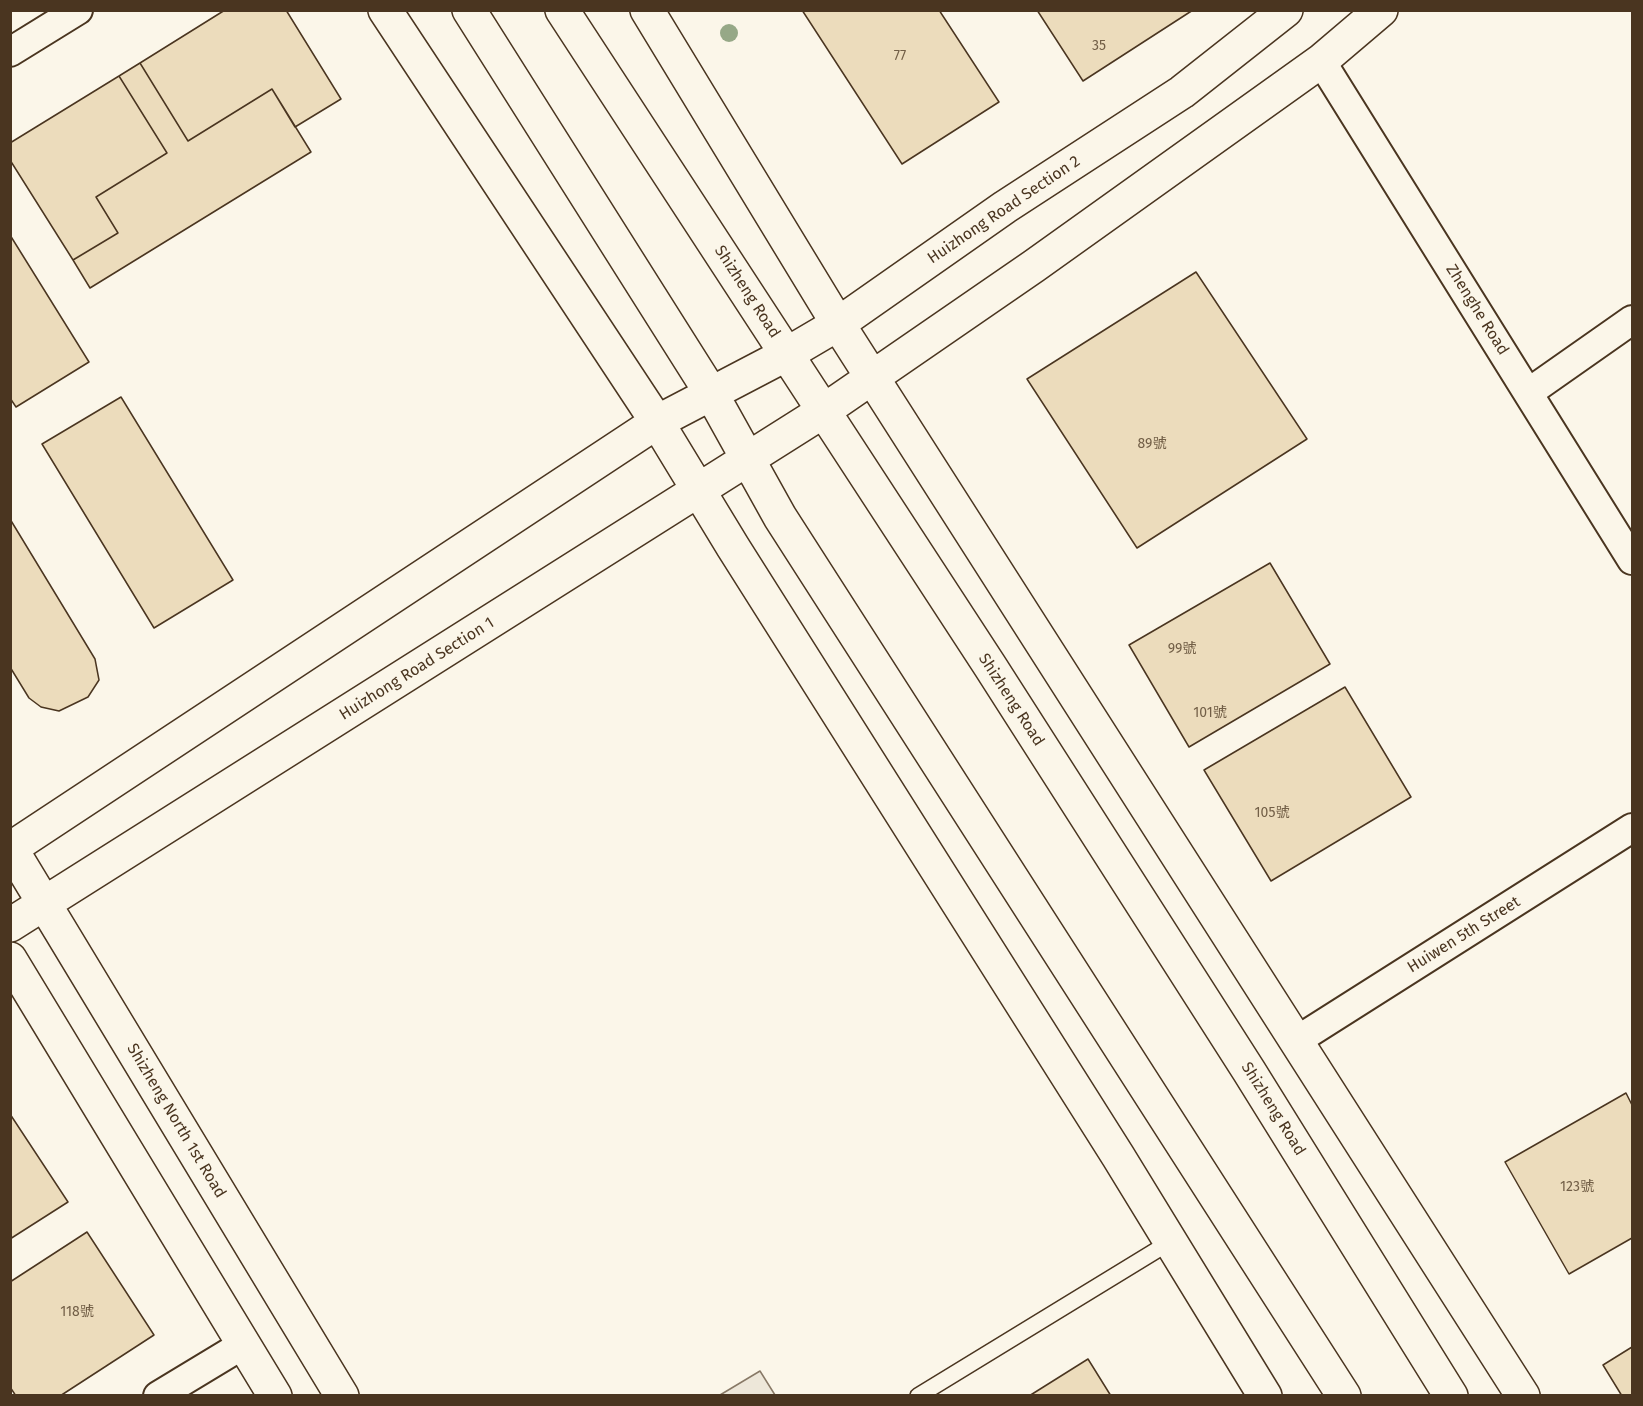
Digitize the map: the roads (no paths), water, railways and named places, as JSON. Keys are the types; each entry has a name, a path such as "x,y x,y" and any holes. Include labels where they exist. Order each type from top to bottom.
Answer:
{"street":[{"path":"10,52 78,10"},
{"path":"385,10 657,422 698,491 1118,1156 1265,1395"},
{"path":"469,10 711,393 780,517 1344,1395"},
{"name":"Shizheng Road","path":"562,10 787,354 822,412 990,666 1218,1021 1451,1395"},
{"path":"647,10 838,324 1523,1395"},
{"name":"Huizhong Road Section 2","path":"711,393 787,354 838,324 1005,207 1182,92 1286,10"},
{"path":"822,412 1034,266 1322,61 1381,10"},
{"name":"Zhenghe Road","path":"1322,61 1632,560"},
{"path":"1528,393 1632,320"},
{"path":"11,848 657,422 711,393"},
{"name":"Huizhong Road Section 1","path":"10,925 822,412"},
{"name":"Huiwen 5th Street","path":"1296,1041 1632,828"},
{"name":"Shizheng North 1st Road","path":"11,848 342,1395"},
{"path":"10,958 275,1395"},
{"path":"158,1395 244,1344"}],"lane":[{"path":"918,1395 1170,1242"}]}
